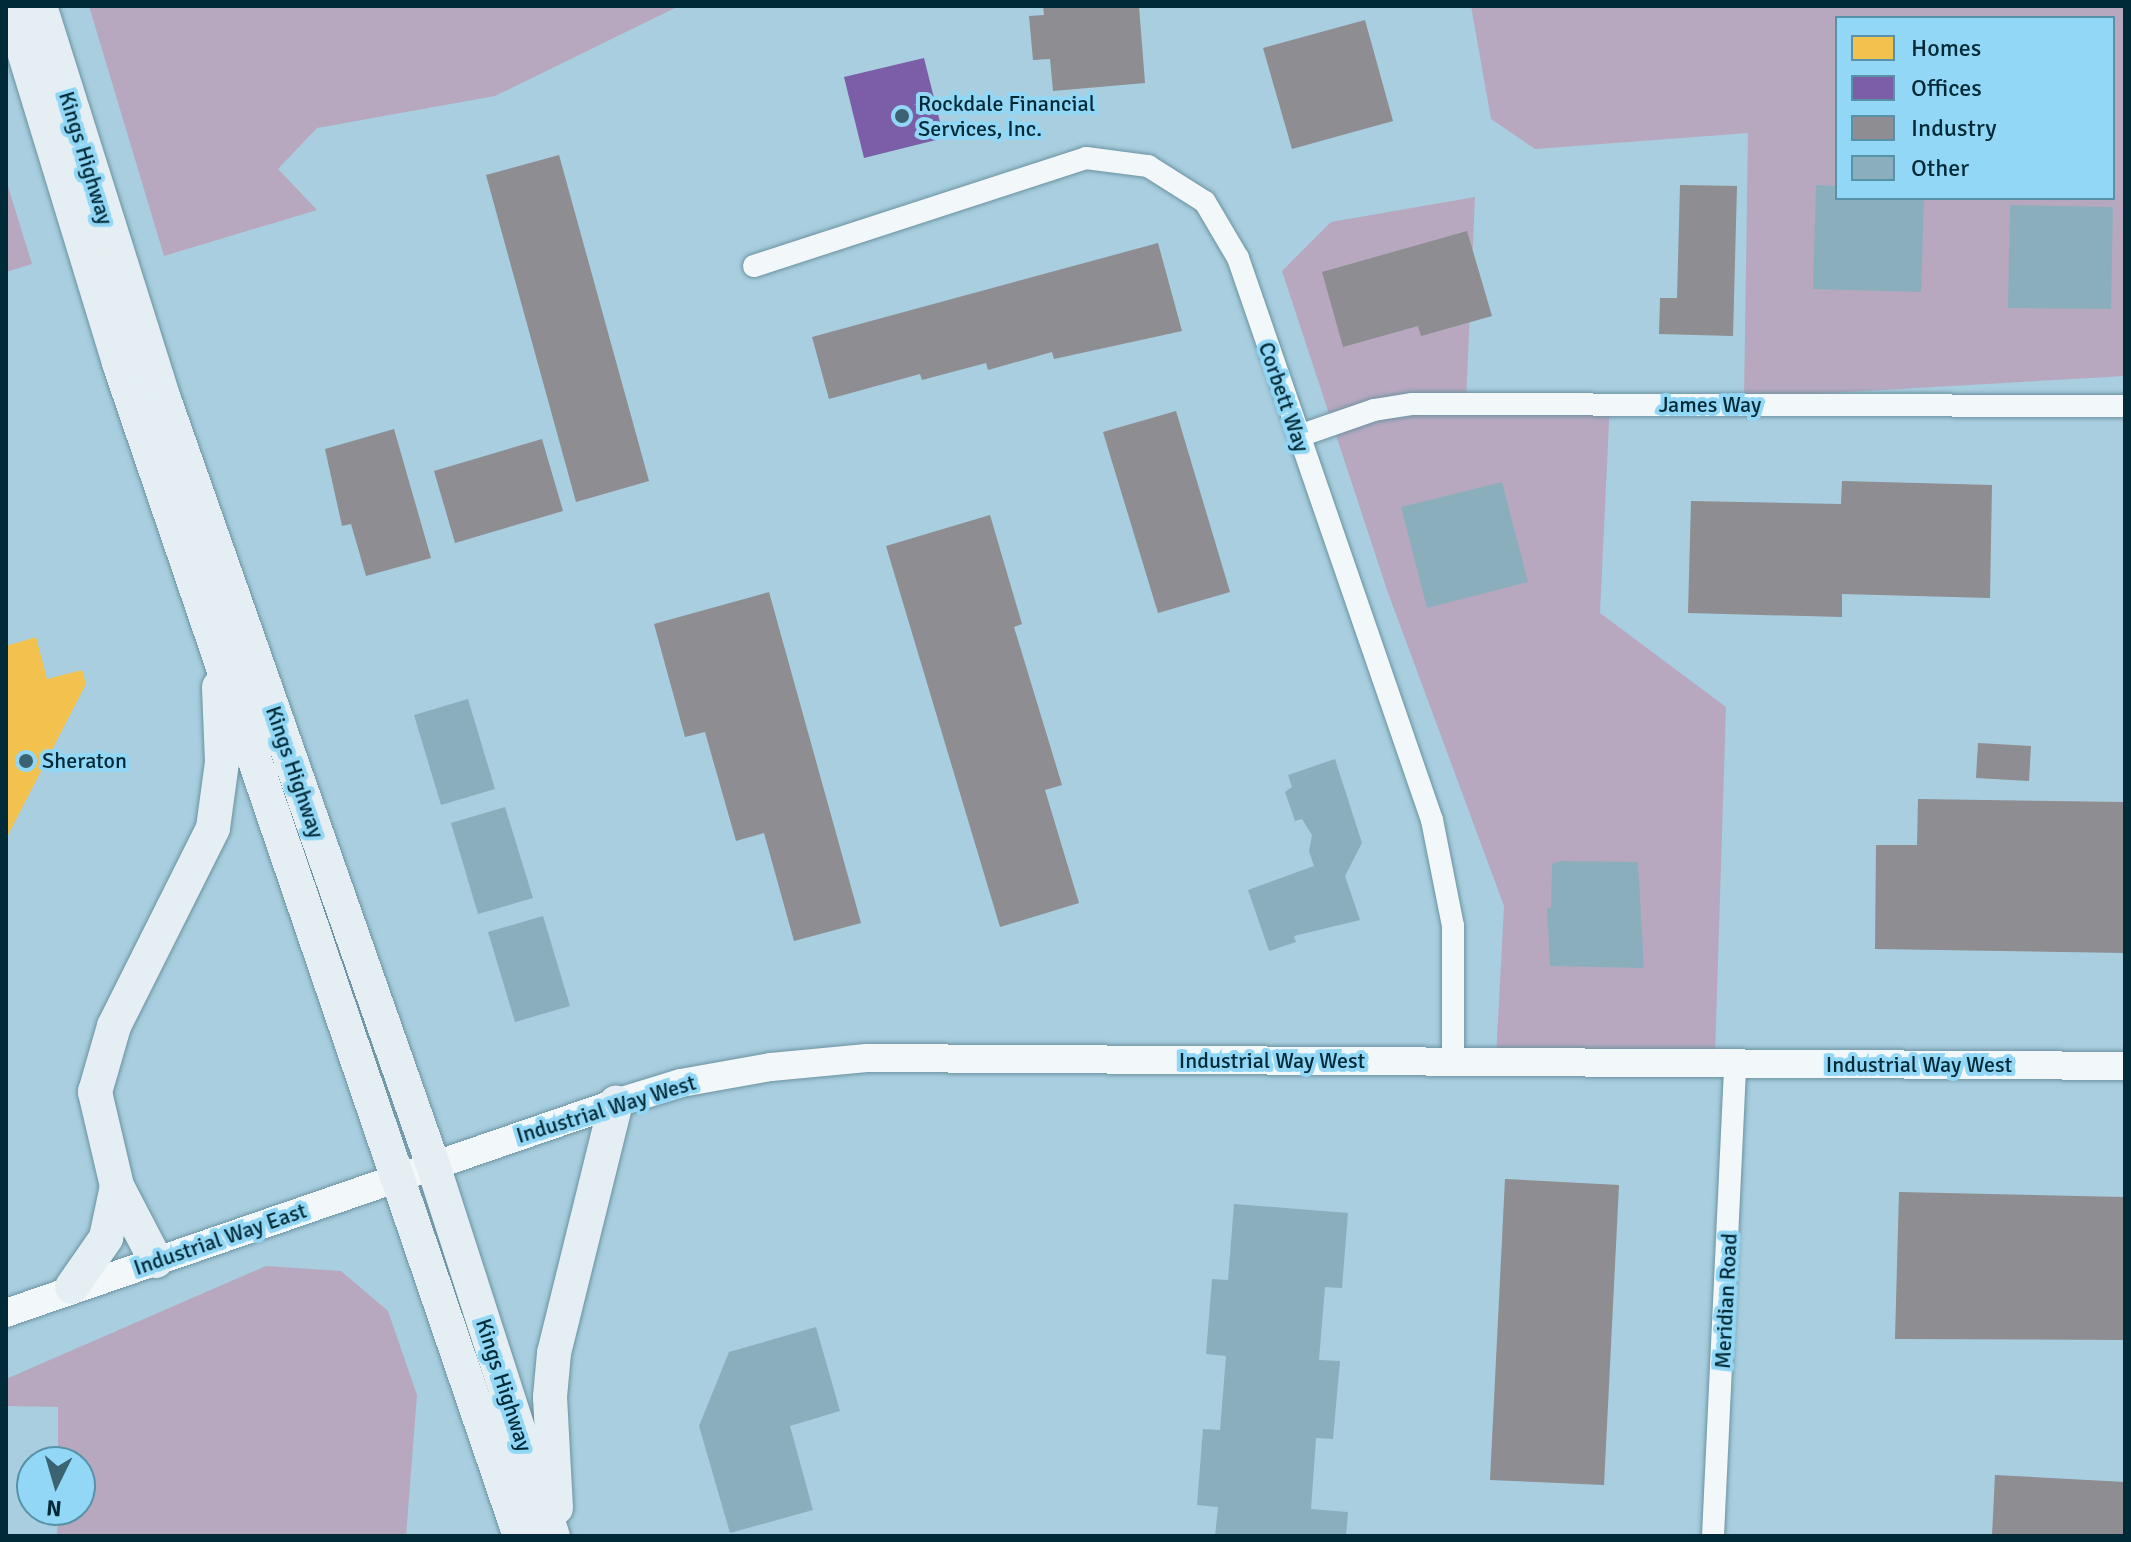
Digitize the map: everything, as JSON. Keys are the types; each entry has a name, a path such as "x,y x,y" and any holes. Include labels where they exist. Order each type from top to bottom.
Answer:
{"main road":[{"name":"Kings Highway","path":"10,6 96,293 520,1536"},
{"name":"Kings Highway","path":"40,6 164,399 433,1165 555,1536"},
{"path":"156,1261 117,1186 97,1118 99,1069 114,1026 213,828 222,762 218,650"},
{"path":"555,1536 550,1397 554,1353 616,1103"},
{"path":"72,1287 106,1238 117,1186"}],"street":[{"name":"Corbett Way","path":"754,266 1062,163 1100,157 1148,166 1186,186 1221,222 1432,820 1453,926 1453,1061"},
{"name":"James Way","path":"1299,436 1374,410 1413,404 2125,406"},
{"name":"Industrial Way West","path":"433,1165 616,1103 715,1076 867,1058 1453,1061 1735,1066 2125,1066"},
{"name":"Meridian Road","path":"1713,1536 1735,1066"},
{"name":"Industrial Way East","path":"6,1313 72,1287 433,1165"}],"shaded area":[{"path":"89,6 679,6 495,96 317,128 278,169 317,210 164,256"},
{"path":"1471,6 2125,6 2125,376 1744,398 1748,133 1535,149 1491,119"},
{"path":"6,180 32,264 6,272"},
{"path":"1475,197 1466,402 1610,401 1600,613 1726,707 1715,1056 1496,1058 1504,906 1387,590 1282,271 1331,222"},
{"path":"266,1266 341,1271 388,1311 417,1395 406,1536 57,1536 57,1526 96,1526 96,1446 58,1446 58,1407 6,1406 6,1379"}],"building: Homes":[{"name":"Sheraton","path":"36,637 47,679 82,670 86,684 6,839 6,646"}],"building: Offices":[{"path":"924,58 944,138 864,158 844,77"}],"building: Industry":[{"path":"1043,6 1139,6 1145,83 1053,91 1050,59 1033,60 1029,16 1044,15"},
{"path":"1365,20 1393,121 1292,149 1263,48"},
{"path":"559,155 649,481 576,502 486,175"},
{"path":"1680,185 1737,186 1733,336 1659,334 1660,298 1677,298"},
{"path":"1467,231 1492,316 1421,336 1418,326 1343,347 1322,272"},
{"path":"1158,243 1182,331 1054,359 1052,352 988,370 986,363 922,380 920,374 829,399 812,337"},
{"path":"1176,411 1230,592 1158,613 1103,432"},
{"path":"394,429 431,558 366,576 351,524 342,526 325,449"},
{"path":"542,439 563,511 455,543 434,471"},
{"path":"1842,481 1992,485 1990,598 1842,594 1842,617 1688,613 1691,501 1841,504"},
{"path":"990,515 1022,624 1014,627 1062,785 1045,790 1079,903 1000,927 886,546"},
{"path":"769,592 861,923 794,941 764,833 736,841 705,732 685,737 654,624"},
{"path":"1978,743 2031,746 2029,781 1976,778"},
{"path":"1918,799 2125,802 2125,953 1875,949 1876,845 1917,845"},
{"path":"1505,1179 1619,1185 1604,1485 1490,1480"},
{"path":"1899,1192 2125,1197 2125,1340 1895,1339"},
{"path":"1995,1475 2125,1482 2125,1536 1992,1536"}],"building: Other":[{"path":"1816,185 1835,186 1835,200 1924,200 1921,292 1813,289"},
{"path":"2010,205 2113,207 2111,309 2008,308"},
{"path":"1502,482 1528,582 1427,608 1401,507"},
{"path":"468,699 495,789 441,805 414,715"},
{"path":"1335,759 1362,843 1345,876 1360,920 1294,936 1296,942 1269,951 1248,890 1314,866 1309,851 1312,835 1302,819 1295,821 1285,792 1292,787 1288,775"},
{"path":"505,807 533,898 478,914 451,823"},
{"path":"1561,861 1638,862 1644,968 1550,966 1547,908 1551,908 1552,864"},
{"path":"543,916 570,1006 515,1022 488,932"},
{"path":"1234,1204 1348,1213 1342,1288 1325,1287 1319,1360 1340,1361 1333,1439 1316,1438 1311,1509 1348,1512 1346,1535 1215,1536 1218,1507 1197,1505 1203,1429 1220,1430 1226,1356 1206,1354 1212,1279 1228,1280"},
{"path":"816,1327 840,1411 790,1426 813,1510 730,1533 699,1426 729,1352"}],"place":[{"name":"Rockdale Financial Services, Inc.","path":"902,116"},
{"name":"Sheraton","path":"26,761"}]}
